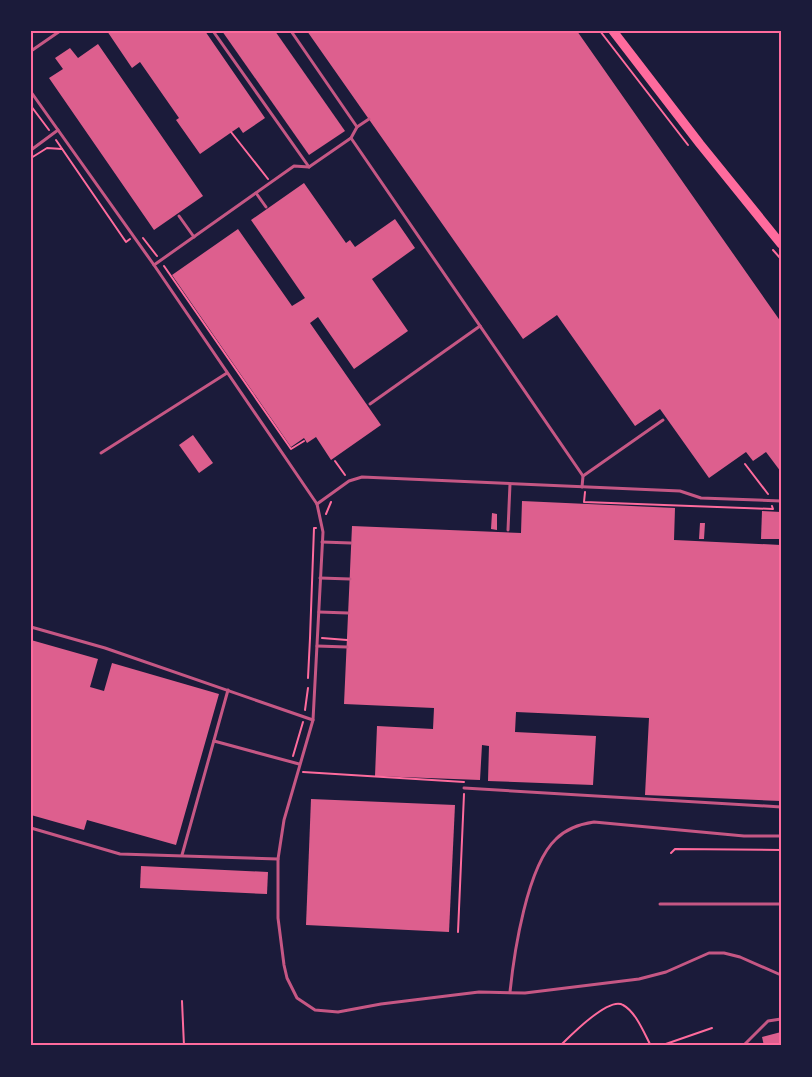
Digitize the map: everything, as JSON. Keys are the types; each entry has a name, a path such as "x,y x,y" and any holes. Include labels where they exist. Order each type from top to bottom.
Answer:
{"main road":[{"path":"613,31 700,144 781,244"}],"lane":[{"path":"31,51 60,31"},
{"path":"213,31 310,168"},
{"path":"291,31 357,127"},
{"path":"31,92 154,265 317,504 323,532 313,720 284,820 278,859 278,918 284,965 292,990 305,1005 321,1012 338,1012 479,992 526,993 639,979 666,972 710,953 724,952 781,975"},
{"path":"154,265 294,166 310,168 351,138 357,127 368,118"},
{"path":"31,150 58,130"},
{"path":"351,138 582,476 584,487"},
{"path":"256,193 266,207"},
{"path":"179,216 194,237"},
{"path":"370,404 480,326"},
{"path":"101,452 227,373"},
{"path":"582,476 663,420"},
{"path":"317,504 349,481 362,477 680,490 701,498 781,502"},
{"path":"508,530 510,484"},
{"path":"322,542 351,543"},
{"path":"320,578 350,579"},
{"path":"319,612 348,612"},
{"path":"31,627 105,648 313,720"},
{"path":"317,646 347,647"},
{"path":"182,855 228,690"},
{"path":"214,741 299,764"},
{"path":"464,788 781,807"},
{"path":"510,992 518,933 526,903 546,852 555,839 565,832 580,824 594,822 744,836 781,836"},
{"path":"31,828 120,854 278,859"},
{"path":"660,904 781,904"},
{"path":"744,1046 768,1021 781,1019"}],"path":[{"path":"31,106 126,242"},
{"path":"232,132 270,183"},
{"path":"31,158 47,148 62,149"},
{"path":"138,233 160,261 292,449 304,441"},
{"path":"335,461 349,481"},
{"path":"584,487 584,502 694,506"},
{"path":"291,762 303,729 310,638 347,640"},
{"path":"297,770 306,774 464,781 458,932"},
{"path":"671,853 675,849 781,850"},
{"path":"182,1001 184,1046"},
{"path":"560,1046 585,1023 615,1003 622,1004 631,1012 651,1046"},
{"path":"660,1046 712,1028"}],"building":[{"path":"107,31 205,31 265,118 243,133 239,127 200,154 176,120 179,118 140,62 132,68"},
{"path":"222,31 275,31 345,131 309,155"},
{"path":"307,31 577,31 781,322 781,472 766,452 753,461 746,452 709,478 660,409 635,426 557,315 523,339"},
{"path":"98,44 203,196 154,230 49,78 63,69 55,58 70,48 78,58"},
{"path":"304,183 346,243 350,240 355,247 395,219 415,248 372,279 408,331 354,369 318,317 310,323 381,425 331,460 316,437 307,443 304,438 291,447 172,275 238,229 292,306 305,298 251,220"},
{"path":"193,435 213,463 199,473 179,445"},
{"path":"522,501 675,508 674,540 781,545 781,801 645,795 649,718 516,712 515,732 596,736 593,785 488,781 489,746 482,745 480,780 375,776 377,726 433,729 434,708 344,704 352,526 521,533"},
{"path":"762,511 781,512 781,539 761,539"},
{"path":"492,513 497,514 497,530 491,529"},
{"path":"700,523 705,523 704,539 699,539"},
{"path":"31,640 98,659 90,687 104,691 112,663 219,694 176,845 87,820 84,830 31,815"},
{"path":"311,799 455,805 449,932 306,925"},
{"path":"141,866 268,872 267,894 140,888"},
{"path":"781,1032 781,1046 764,1046 762,1037"}]}
